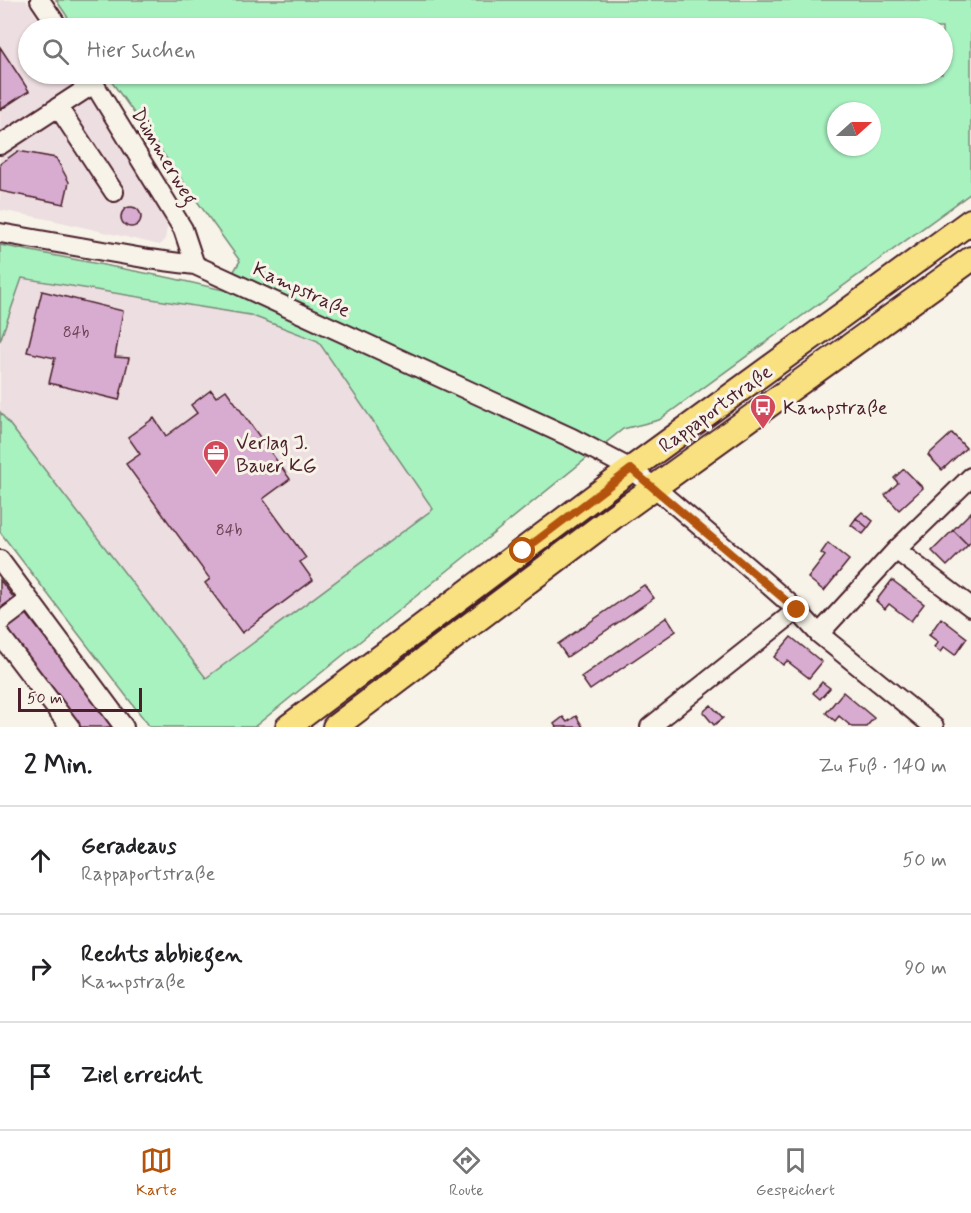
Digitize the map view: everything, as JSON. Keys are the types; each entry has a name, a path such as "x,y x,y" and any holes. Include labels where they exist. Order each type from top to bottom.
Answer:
{"main road":[{"name":"Rappaportstraße","path":"288,727 631,469 971,221"},
{"name":"Rappaportstraße","path":"335,727 654,487 971,259"}],"street":[{"path":"40,0 52,18"},
{"path":"0,145 58,107 86,84"},
{"name":"Dümmerweg","path":"95,84 183,229 195,265"},
{"path":"58,107 114,192"},
{"name":"Kampstraße","path":"0,233 195,265 572,438 631,469 797,610 819,634 934,727"},
{"path":"819,634 896,550 971,477"},
{"path":"896,550 971,607"},
{"path":"0,560 124,727"},
{"path":"0,622 29,600"},
{"path":"650,727 797,610"},
{"path":"0,635 70,727"}],"shaded area":[{"path":"0,0 26,0 38,18 18,18 18,84 80,84 164,215 167,228 165,239 160,245 0,210"},
{"path":"21,278 250,315 318,341 433,509 206,678 0,412 0,341"}],"green space":[{"path":"56,0 971,0 971,193 659,420 623,429 254,727 150,727 0,532 0,412 206,678 433,509 318,341 250,315 22,278 0,341 0,245 223,290 240,261 113,84 953,84 953,18 68,18"}],"building":[{"path":"0,47 18,74 18,84 24,84 29,91 0,110"},
{"path":"18,151 56,158 69,182 64,204 0,191 0,164"},
{"path":"131,207 138,210 141,217 138,224 131,227 124,224 121,217 124,210"},
{"path":"42,291 123,311 115,357 129,358 119,400 49,383 55,358 27,352"},
{"path":"211,390 216,397 226,390 290,479 263,499 306,558 300,562 313,580 242,633 205,583 210,579 126,464 140,454 128,437 154,418 166,436 197,413 191,405"},
{"path":"952,433 966,448 942,470 928,455"},
{"path":"904,469 923,488 899,510 885,495 898,483 894,478"},
{"path":"862,512 873,521 868,528 856,518"},
{"path":"971,512 971,541 968,545 953,530"},
{"path":"856,518 868,528 863,534 851,525"},
{"path":"953,530 968,545 947,566 932,551"},
{"path":"828,543 849,560 824,591 808,578 825,556 821,553"},
{"path":"0,580 14,598 0,608"},
{"path":"892,580 924,604 911,621 889,604 885,609 876,601"},
{"path":"644,585 654,598 567,657 558,644"},
{"path":"25,612 114,727 78,727 2,629"},
{"path":"667,617 676,631 590,690 581,677"},
{"path":"941,618 967,638 955,655 944,647 940,652 934,647 938,642 929,635"},
{"path":"791,637 822,662 809,678 787,661 783,665 774,657"},
{"path":"822,682 830,688 820,699 813,693"},
{"path":"843,692 874,718 866,727 852,727 839,716 835,721 826,713"},
{"path":"711,705 723,718 714,725 703,712"},
{"path":"576,716 583,727 556,727 554,724 563,717 567,722"}],"place":[{"name":"Kampstraße","path":"763,430"},
{"name":"Verlag J. Bauer KG","path":"216,476"}],"route":[{"path":"523,551 631,469 797,610"}]}
